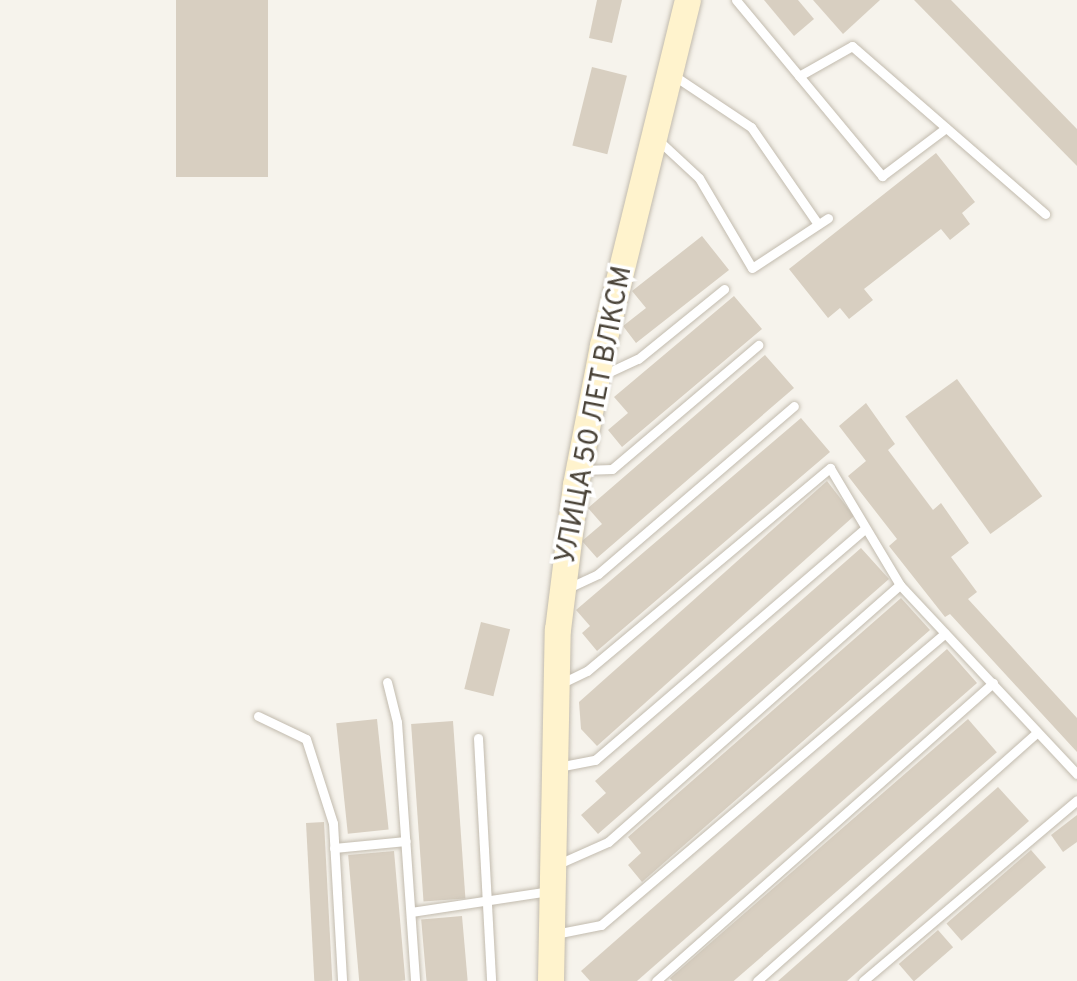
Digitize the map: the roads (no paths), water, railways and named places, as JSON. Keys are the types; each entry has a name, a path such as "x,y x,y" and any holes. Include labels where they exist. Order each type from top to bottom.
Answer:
{"street":[{"name":"УЛИЦА 50 ЛЕТ ВЛКСМ","path":"551,981 557,686 563,591 579,471 596,378 688,0"}],"lane":[{"path":"736,0 882,176 946,128"},
{"path":"799,76 852,46 1045,214"},
{"path":"670,73 751,127 818,224"},
{"path":"654,137 699,178 752,268 828,218"},
{"path":"596,378 638,359 724,289"},
{"path":"579,471 612,469 758,345"},
{"path":"563,591 598,574 794,406"},
{"path":"557,686 587,671 830,468 862,514 863,530 900,585 1077,774"},
{"path":"555,768 595,760 863,530"},
{"path":"411,912 487,903 553,879 608,842 900,585"},
{"path":"551,935 601,925 945,633"},
{"path":"387,682 406,841 415,981"},
{"path":"656,981 993,683"},
{"path":"258,716 306,739 333,823 342,981"},
{"path":"757,981 1036,733"},
{"path":"478,738 491,981"},
{"path":"863,981 1077,800"},
{"path":"334,848 406,841"}]}
